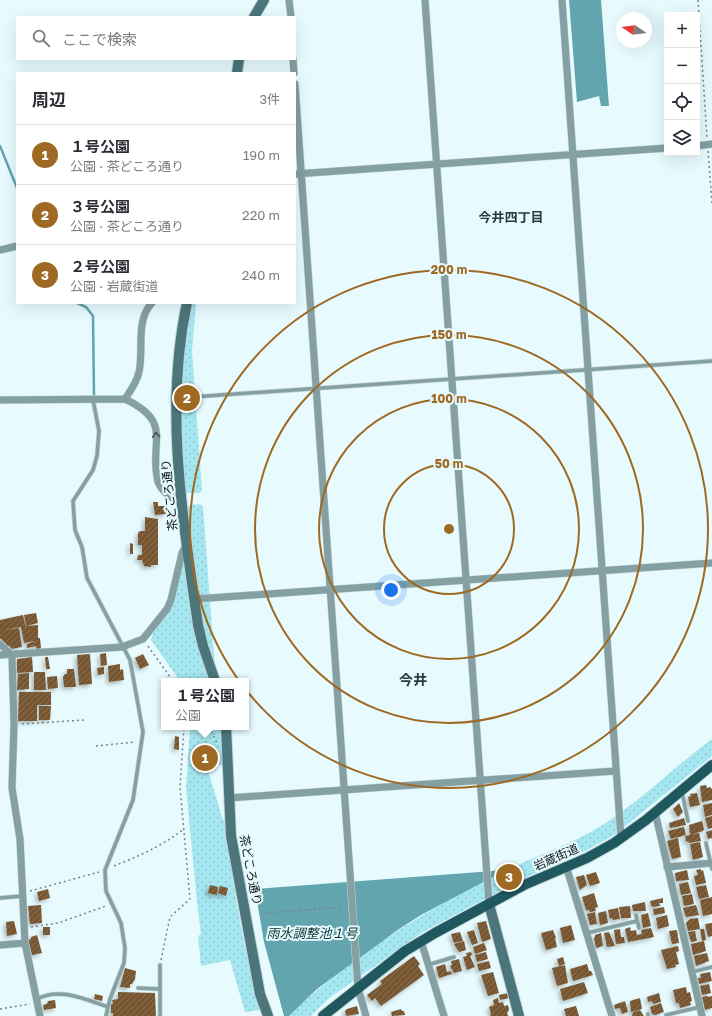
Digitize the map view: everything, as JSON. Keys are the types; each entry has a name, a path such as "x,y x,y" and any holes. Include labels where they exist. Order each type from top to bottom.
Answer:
{"main road":[{"name":"岩蔵街道","path":"323,1016 421,941 489,904 566,866 592,855 620,838 655,812 712,764"}],"street":[{"path":"255,16 264,0"},
{"path":"289,0 291,16"},
{"path":"425,0 489,904 519,1016"},
{"path":"562,0 620,838"},
{"path":"237,72 240,60"},
{"path":"293,60 294,72"},
{"path":"296,114 298,174 316,390 358,988 366,1016"},
{"path":"700,146 710,145"},
{"path":"298,174 664,148"},
{"path":"0,250 16,246"},
{"path":"126,399 136,383 140,370 144,316 151,304"},
{"name":"茶どころ通り","path":"187,304 182,332 177,398 179,471 187,544 201,638 214,678"},
{"path":"0,400 126,399 142,407 154,421 157,432 158,482 160,488 170,497 183,503"},
{"path":"0,655 124,646 143,639 167,609 171,600 182,553 187,544"},
{"path":"195,599 330,591 712,563"},
{"path":"0,644 12,655 14,724 12,788 20,839 25,943 40,1016"},
{"name":"茶どころ通り","path":"226,730 232,847 260,994 268,1016"},
{"path":"229,798 616,771"},
{"path":"655,812 702,1016"},
{"path":"667,867 712,865"},
{"path":"566,866 612,1016"},
{"path":"421,941 444,1016"},
{"path":"0,945 25,943"}],"lane":[{"path":"177,398 316,390 712,361"},
{"path":"93,400 99,431 97,456 94,470 73,501 75,530 82,547 87,578 130,660 136,682 143,732 133,800 106,868 106,891 122,923 125,948 124,963 106,1016"},
{"path":"682,789 688,821"},
{"path":"706,843 712,865"},
{"path":"0,898 22,896"},
{"path":"636,915 639,928"},
{"path":"587,933 637,921"},
{"path":"428,965 454,957"},
{"path":"160,966 158,989 160,1016"},
{"path":"692,972 712,967"},
{"path":"138,988 158,989"},
{"path":"37,1001 54,994 72,995 108,1007"},
{"path":"666,1015 700,1007"}],"path":[{"path":"698,0 710,145 712,203"},
{"path":"143,639 171,678"},
{"path":"14,724 84,720"},
{"path":"160,966 170,917 190,899 180,788 184,730"},
{"path":"96,746 142,742"},
{"path":"24,928 58,923 112,904"},
{"path":"264,913 353,907"},
{"path":"0,1009 37,1001"}],"shaded area":[{"path":"189,304 196,304 192,351 202,490 199,493 187,493 183,489 179,403"},
{"path":"200,504 203,507 216,678 178,678 151,640 155,630 170,610 175,599 189,536 186,508 190,505"},
{"path":"190,730 220,730 223,765 206,764 223,820 226,818 231,866 243,938 261,1008 259,1010 245,1012 230,960 201,966 198,936 201,934 186,788"},
{"path":"712,739 712,756 614,835 583,852 522,879 423,932 328,999 311,1016 289,1016 339,973 392,934 448,900 517,865 577,839 604,824 636,801"}],"water":[{"path":"569,0 601,0 609,106 601,106 599,96 577,102"},
{"name":"雨水調整池１号","path":"506,870 421,915 399,929 317,989 289,1016 284,1016 264,942 255,889"}],"building":[{"path":"153,502 158,502 158,506 166,506 166,514 155,515"},
{"path":"145,517 158,519 158,565 151,565 151,567 144,566 142,560 137,560 138,555 142,555 142,545 138,545 138,533 140,531 145,531"},
{"path":"130,543 133,544 133,554 130,554"},
{"path":"36,613 38,623 26,626 24,615"},
{"path":"23,615 26,628 26,626 38,625 38,638 40,638 41,649 36,649 36,646 27,648 27,644 35,641 24,643 21,627 3,630 19,628 22,647 11,649 10,646 8,646 0,638 0,620"},
{"path":"106,653 107,665 101,666 100,654"},
{"path":"90,654 92,684 79,685 77,655"},
{"path":"143,654 149,665 140,669 135,658"},
{"path":"32,657 33,672 17,673 17,659"},
{"path":"45,657 48,657 50,669 46,669"},
{"path":"120,664 120,670 123,669 124,680 109,682 108,666"},
{"path":"104,667 104,674 98,675 97,668"},
{"path":"67,669 74,669 76,687 64,687 63,677 67,674"},
{"path":"34,672 45,672 46,690 34,690"},
{"path":"29,673 29,689 17,690 18,674"},
{"path":"57,676 58,688 48,689 47,677"},
{"path":"19,692 51,692 51,705 37,705 37,721 18,721"},
{"path":"39,706 51,706 50,720 39,720"},
{"path":"175,736 179,737 179,750 174,749"},
{"path":"706,785 707,788 710,787 712,789 712,800 702,802 700,786"},
{"path":"697,793 700,805 690,807 688,797 691,796 690,794"},
{"path":"679,803 683,812 678,817 673,809"},
{"path":"712,803 712,815 705,817 703,805"},
{"path":"712,816 712,828 708,829 705,818"},
{"path":"684,818 686,825 670,828 669,823"},
{"path":"702,821 703,831 690,835 689,825"},
{"path":"684,827 686,835 671,839 668,831"},
{"path":"712,830 712,838 708,839 706,832"},
{"path":"699,833 701,841 686,842 685,836"},
{"path":"678,838 681,857 672,859 667,841"},
{"path":"700,842 703,857 693,860 690,844"},
{"path":"701,869 701,871 703,870 706,883 696,885 694,876 698,875 696,870"},
{"path":"687,870 689,880 676,881 675,873"},
{"path":"596,872 600,883 590,886 586,875"},
{"path":"584,875 587,885 580,890 576,877"},
{"path":"688,882 691,893 681,895 679,884"},
{"path":"210,885 218,887 217,895 208,893"},
{"path":"706,885 709,897 699,899 696,887"},
{"path":"220,886 228,888 226,896 218,893"},
{"path":"48,889 50,898 39,901 37,892"},
{"path":"594,893 598,907 595,908 596,911 590,912 589,910 586,910 582,897"},
{"path":"692,894 694,904 684,906 682,896"},
{"path":"712,897 712,914 703,916 700,900"},
{"path":"663,898 663,903 659,903 660,906 653,907 651,905 650,901"},
{"path":"645,902 646,911 633,911 632,905"},
{"path":"41,905 42,923 30,924 28,906"},
{"path":"696,905 699,915 686,917 683,908"},
{"path":"630,906 631,918 621,918 619,907"},
{"path":"664,907 665,913 654,915 653,909"},
{"path":"618,908 620,919 610,919 608,910"},
{"path":"606,911 608,923 600,925 598,913"},
{"path":"595,912 597,924 590,925 587,914"},
{"path":"648,913 651,926 643,928 641,915"},
{"path":"667,915 669,926 658,929 656,918"},
{"path":"698,918 700,929 688,931 686,923 690,919"},
{"path":"14,921 17,934 7,936 6,922"},
{"path":"486,921 491,939 482,942 477,923"},
{"path":"712,923 712,936 708,937 705,924"},
{"path":"571,925 575,940 563,943 560,928"},
{"path":"43,927 50,927 50,935 43,935"},
{"path":"630,927 631,931 636,930 637,935 642,934 641,930 651,928 654,937 628,942 625,929"},
{"path":"620,929 621,937 624,937 625,943 616,944 614,930"},
{"path":"700,929 704,929 706,940 702,941"},
{"path":"474,930 478,943 472,945 467,932"},
{"path":"553,930 557,947 546,950 541,933"},
{"path":"677,930 679,943 672,944 669,931"},
{"path":"695,931 697,941 691,942 688,932"},
{"path":"460,932 463,941 454,943 451,934"},
{"path":"609,932 615,946 607,947 604,933"},
{"path":"601,933 603,946 596,948 594,938 595,935"},
{"path":"37,935 42,953 32,955 28,940"},
{"path":"464,941 466,950 459,952 454,944"},
{"path":"704,941 706,951 693,955 691,944"},
{"path":"484,943 487,950 475,954 473,947"},
{"path":"678,946 679,951 676,952 679,964 675,965 676,967 667,969 661,950"},
{"path":"471,952 472,955 470,956 475,967 467,970 463,957 467,956 466,953"},
{"path":"486,952 488,959 477,962 475,955"},
{"path":"707,953 709,961 696,966 694,956"},
{"path":"414,956 420,964 418,966 424,975 381,1006 375,998 372,1001 367,995 382,984 380,981"},
{"path":"563,957 565,964 559,966 557,959"},
{"path":"459,959 462,971 454,973 450,966 452,965 451,961"},
{"path":"489,961 491,968 479,971 477,964"},
{"path":"445,964 447,972 451,971 452,974 439,978 436,967"},
{"path":"587,964 589,971 591,971 593,975 573,981 570,969"},
{"path":"565,965 568,983 557,986 552,968"},
{"path":"125,968 136,971 135,979 132,984 130,984 130,988 120,987"},
{"path":"493,972 499,993 488,996 481,975"},
{"path":"710,972 712,981 699,984 698,978 701,978 700,974"},
{"path":"584,982 588,993 563,1001 560,989"},
{"path":"709,984 711,993 702,995 700,986"},
{"path":"686,987 687,993 690,992 692,1001 690,1002 691,1005 680,1008 679,1003 676,1003 673,990"},
{"path":"118,992 155,993 156,1016 113,1016 113,1013 111,1013 111,1004 113,1004 112,1000 118,999"},
{"path":"508,993 509,998 500,1000 499,995"},
{"path":"659,993 661,1002 653,1004 652,1001 648,1002 647,997"},
{"path":"95,994 103,996 102,1001 94,999"},
{"path":"712,996 712,1008 705,1010 702,997"},
{"path":"498,998 499,1003 503,1002 504,1006 508,1005 508,1016 490,1016 491,1014 489,1007 494,1005 493,1000"},
{"path":"640,998 642,1009 631,1012 630,1001"},
{"path":"55,1000 56,1008 44,1010 43,1005 47,1004 48,1001"},
{"path":"625,1001 628,1012 622,1014 620,1008 615,1009 614,1005"},
{"path":"661,1003 664,1012 655,1015 652,1014 650,1007"},
{"path":"357,1006 359,1014 346,1016 345,1011 347,1009"},
{"path":"576,1006 579,1016 566,1016 564,1009"},
{"path":"401,1009 404,1011 405,1015 392,1016 391,1012"},
{"path":"640,1010 644,1016 632,1016 633,1012"}],"waterway":[{"path":"0,146 16,186"},
{"path":"79,304 86,307 93,316 94,396"}],"place":[{"name":"３号公園","path":"187,398"},
{"name":"１号公園","path":"205,758"},
{"name":"２号公園","path":"509,877"}],"district":[{"name":"今井四丁目","path":"511,217"},
{"name":"今井","path":"413,679"}]}
